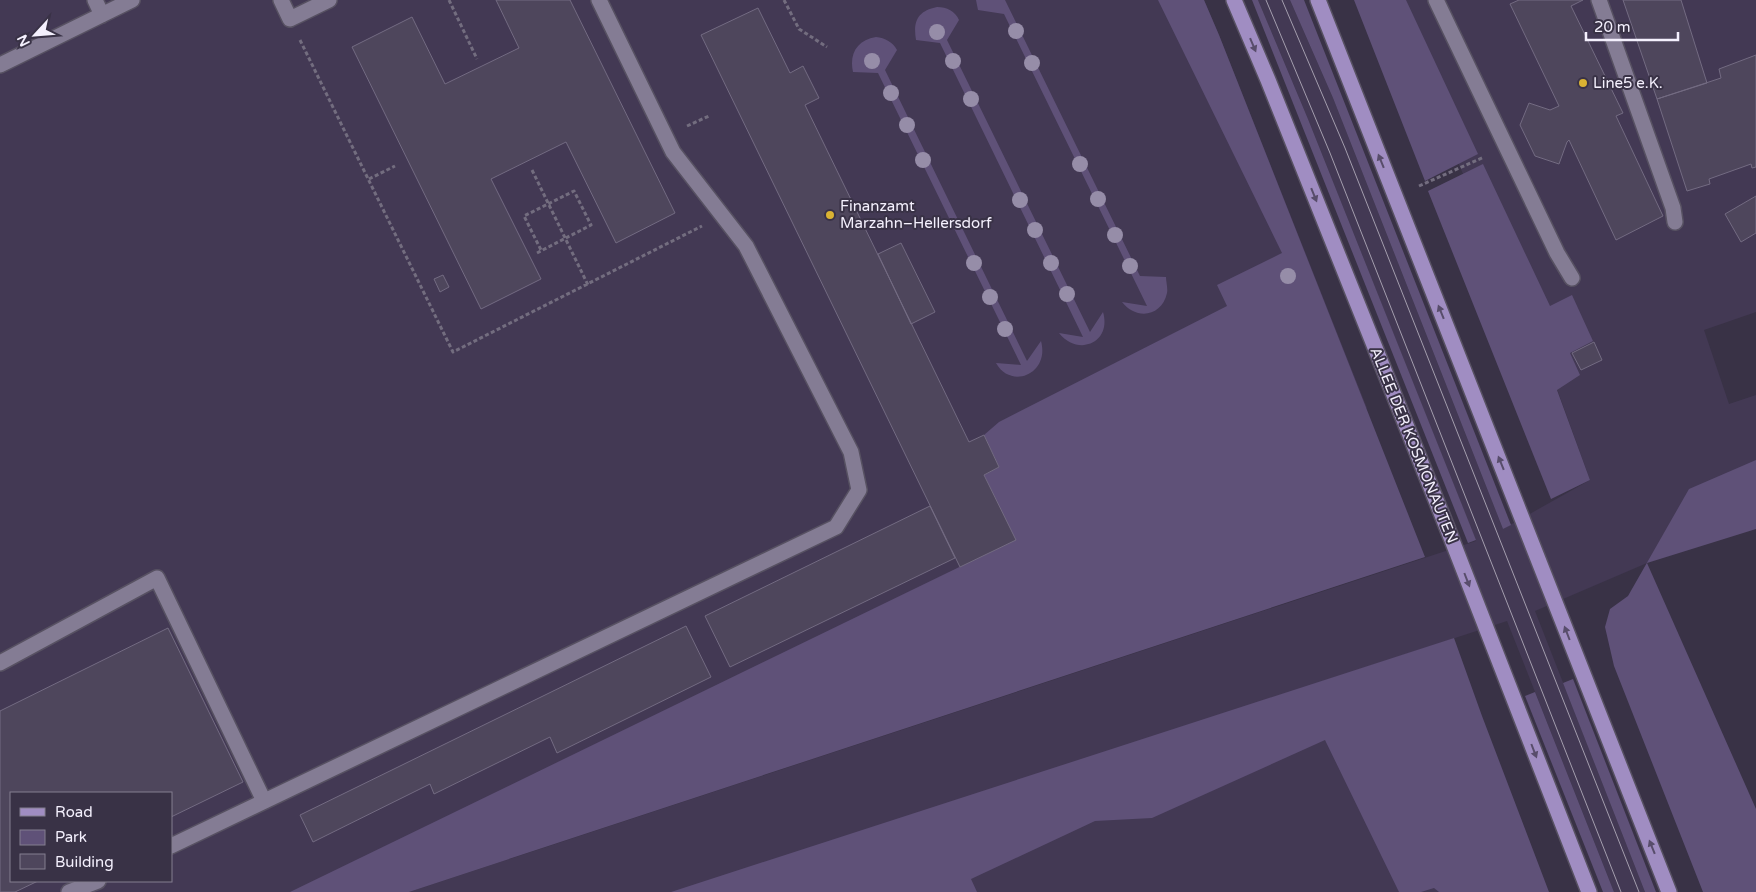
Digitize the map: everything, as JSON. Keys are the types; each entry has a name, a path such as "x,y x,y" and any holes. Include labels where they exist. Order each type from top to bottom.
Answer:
{"main road":[{"name":"ALLEE DER KOSMONAUTEN","path":"1234,0 1272,90 1450,535 1589,892"},
{"path":"1318,0 1670,892"}],"street":[{"path":"95,0 102,15"},
{"path":"0,64 132,0"},
{"path":"280,0 290,19 329,0"},
{"path":"172,846 836,527 859,490 851,452 746,246 673,152 599,0"},
{"path":"1436,0 1556,253 1572,278"},
{"path":"1599,0 1673,208 1674,222"},
{"path":"0,663 157,578 264,801"},
{"path":"69,892 95,882"}],"path":[{"path":"449,0 477,59"},
{"path":"784,0 799,29 827,47"},
{"path":"290,19 454,352 723,214"},
{"path":"1419,186 1468,165"},
{"path":"369,179 395,166"},
{"path":"532,170 588,284"},
{"path":"537,253 591,224 574,191 524,216 541,250"}],"shaded area":[{"path":"0,0 1204,0 1367,408 337,892 0,892"},
{"path":"1258,0 1290,0 1333,98 1503,529 1590,480 1557,389 1387,0 1756,0 1756,312 1704,330 1729,404 1756,395 1756,486 1647,563 1535,611 1645,892 1614,892 1507,621 678,892 409,892 1476,541 1308,119"},
{"path":"1325,739 1478,892 879,892"}],"green space":[{"path":"976,0 1005,0 1140,276 1166,277 1167,293 1160,307 1155,311 1142,314 1128,308 1122,302 1147,306 1004,14 978,10"},
{"path":"1158,0 1204,0 1425,557 409,892 290,892 1015,540 984,475 999,467 984,435 999,422 1227,306 1217,285 1282,253"},
{"path":"1252,0 1258,0 1308,119 1476,540 1468,543"},
{"path":"1290,0 1304,0 1511,525 1503,529 1333,98"},
{"path":"1354,0 1406,0 1478,154 1425,181"},
{"path":"937,7 950,10 959,20 947,40 1090,332 1103,312 1103,332 1092,343 1084,345 1075,344 1059,333 1083,337 940,43 916,40 915,28 918,18 925,11"},
{"path":"876,37 888,41 897,50 885,70 1027,361 1041,341 1042,353 1040,362 1035,370 1028,374 1019,377 1011,376 996,363 1021,365 878,73 853,72 852,59 856,49 864,41"},
{"path":"1483,164 1550,306 1572,295 1593,341 1570,353 1580,375 1557,390 1590,480 1551,499 1428,191"},
{"path":"1756,460 1756,529 1647,563 1756,809 1756,892 1703,892 1614,666 1605,627 1610,609 1628,596 1689,489"},
{"path":"1454,638 1549,892 1439,892 1434,888 1421,892 1399,892 1325,740 1152,818 1095,821 971,879 977,892 671,892"},
{"path":"1573,679 1656,892 1645,892 1563,683"},
{"path":"1535,692 1614,892 1603,892 1525,696"}],"building":[{"path":"496,0 570,0 675,213 616,243 566,142 491,179 541,279 481,309 352,47 412,17 445,84 519,48"},
{"path":"1519,0 1583,0 1571,6 1623,113 1616,116 1663,216 1616,240 1569,140 1559,164 1535,156 1520,125 1529,103 1550,110 1559,106 1510,4"},
{"path":"1623,0 1681,0 1707,83 1657,99"},
{"path":"758,8 790,73 803,66 819,98 805,105 969,442 984,435 999,467 984,475 1016,540 960,567 701,35"},
{"path":"1756,55 1756,167 1752,168 1751,164 1709,179 1710,184 1687,191 1657,99 1721,78 1719,69"},
{"path":"1756,196 1756,233 1741,242 1725,214"},
{"path":"901,243 935,312 911,324 878,254"},
{"path":"443,275 449,287 440,292 434,279"},
{"path":"1594,342 1602,360 1581,370 1572,353"},
{"path":"930,506 955,558 730,667 705,616"},
{"path":"686,626 711,677 557,753 550,737 434,794 430,784 313,842 300,815"},
{"path":"168,628 243,782 172,817 172,792 10,792 10,882 36,882 15,892 0,892 0,711"}],"tram line":[{"path":"1266,0 1330,153 1621,892"},
{"path":"1282,0 1345,148 1639,892"}],"place":[{"name":"Line5 e.K.","path":"1583,83"},
{"name":"Finanzamt Marzahn–Hellersdorf","path":"830,215"}]}
